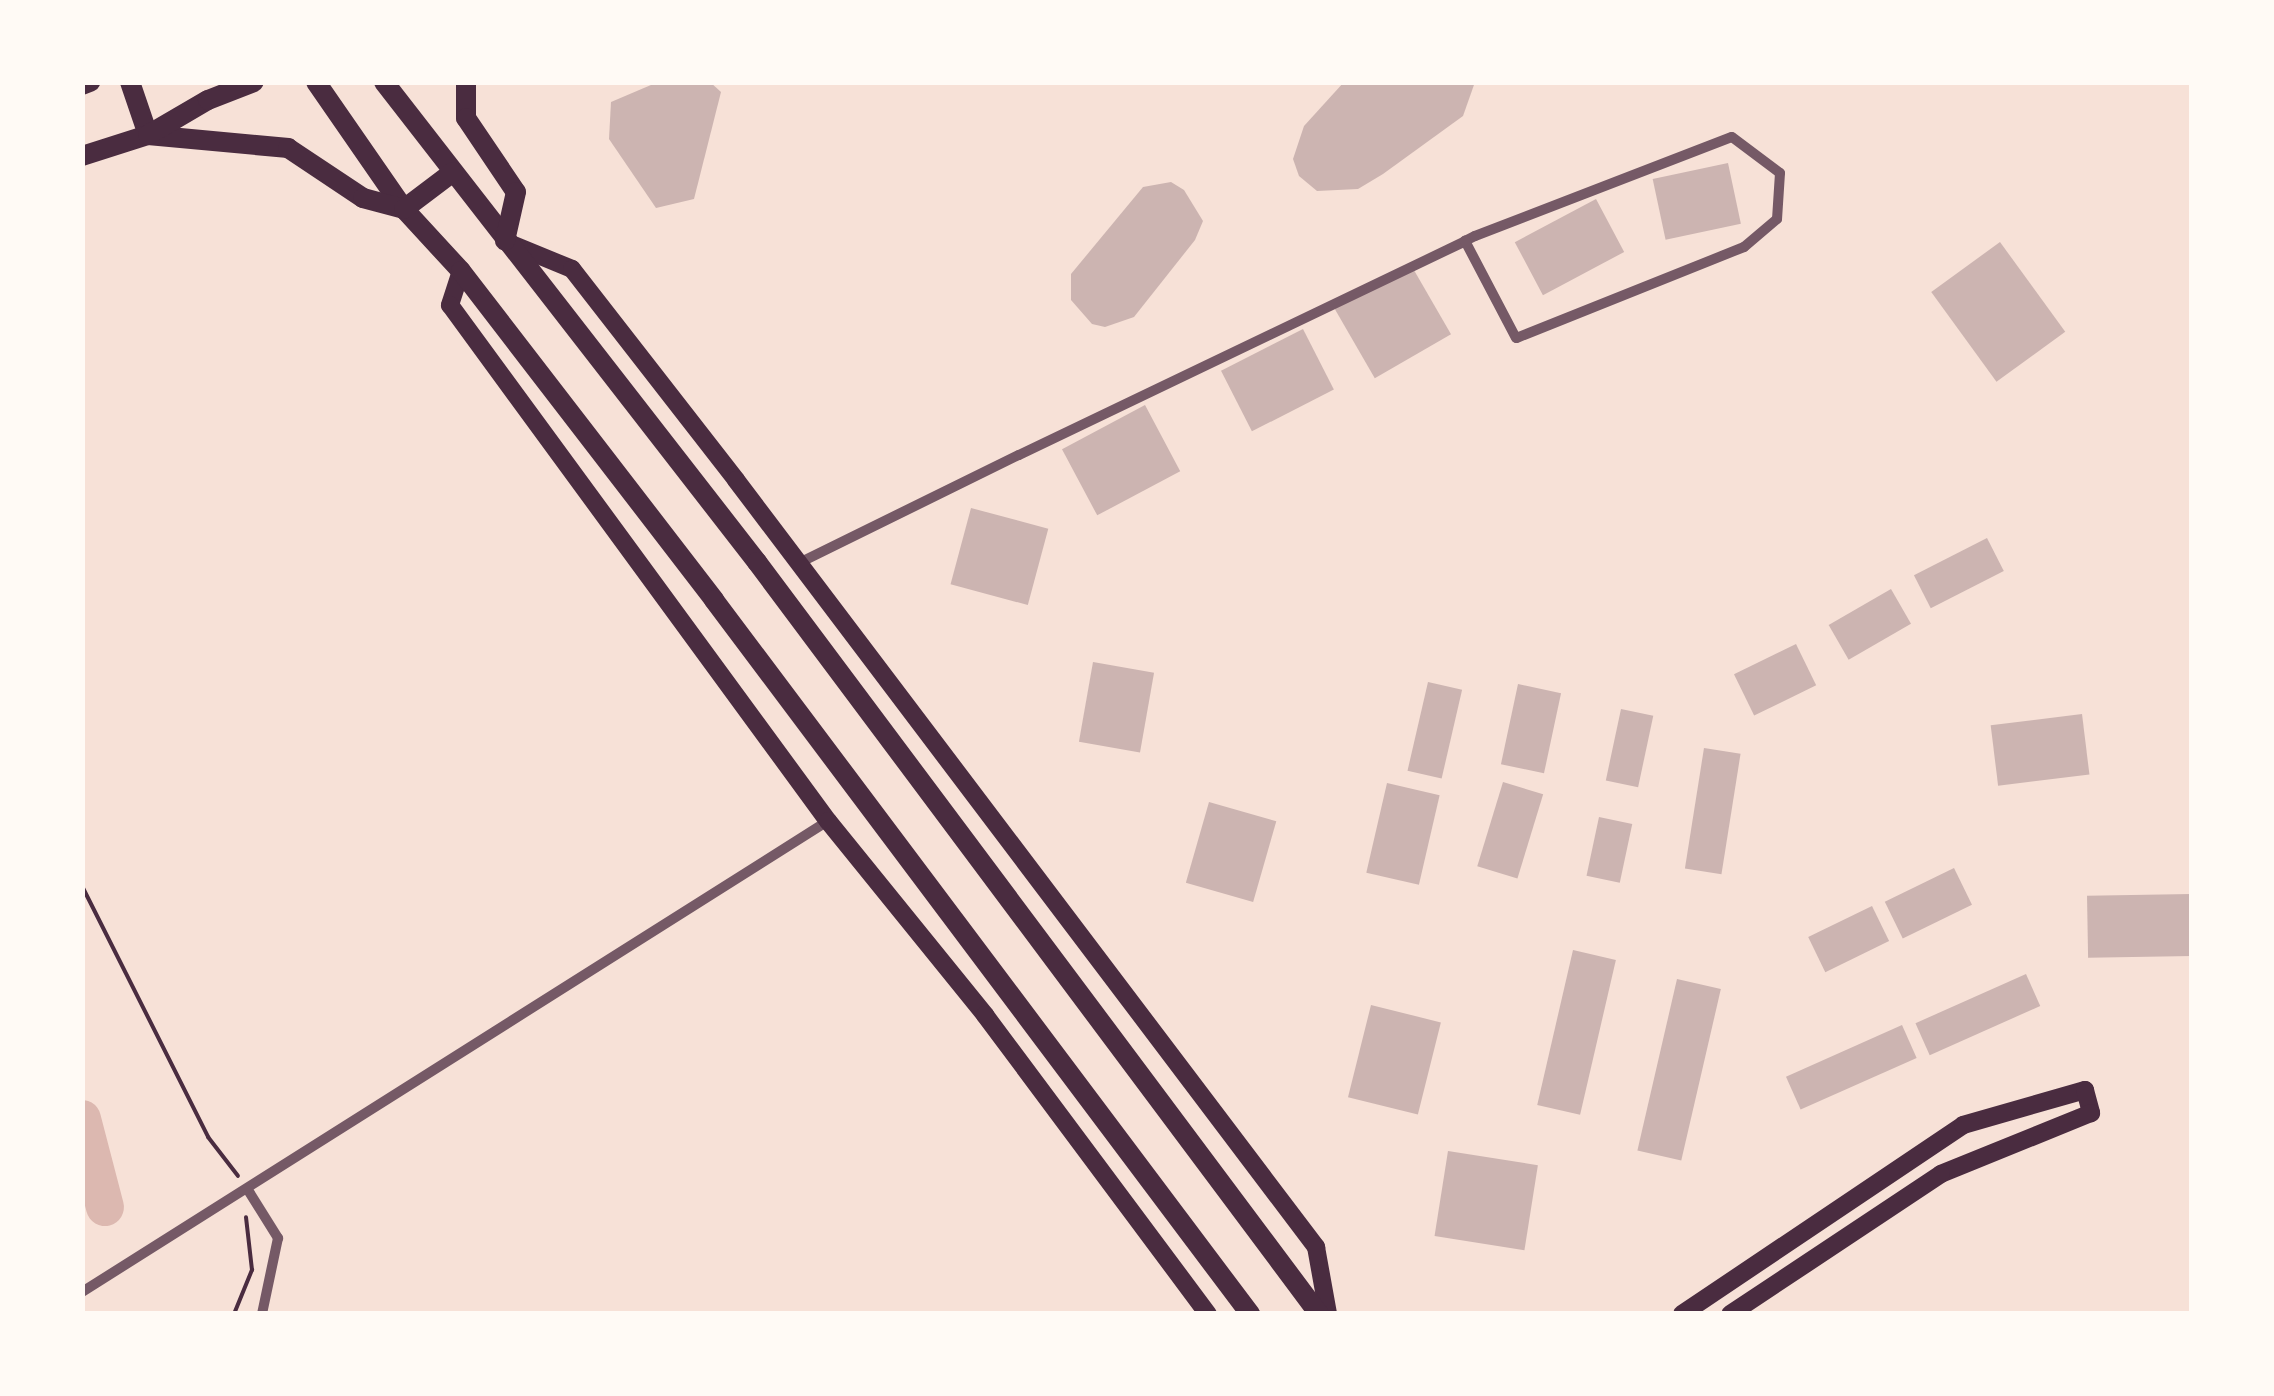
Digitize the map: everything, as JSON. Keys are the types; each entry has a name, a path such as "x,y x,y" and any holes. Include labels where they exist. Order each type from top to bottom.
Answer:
{"main road":[{"path":"82,85 90,82"},
{"path":"130,82 148,135"},
{"path":"82,156 148,135 208,100 254,82"},
{"path":"316,82 404,209 461,271 1250,1314"},
{"path":"384,82 757,562 1319,1314"},
{"path":"466,82 466,118 516,192 504,241"},
{"path":"148,135 288,148 363,198 404,209"},
{"path":"404,209 453,172"},
{"path":"504,241 572,269 1316,1246 1328,1314"},
{"path":"461,271 450,305 828,820 976,1003 1208,1314"},
{"path":"1682,1314 1964,1126 2085,1090 2091,1113 1940,1174 1730,1314"}],"street":[{"path":"796,564 1464,241 1732,137 1780,173 1777,219 1744,247 1516,338 1464,241"},
{"path":"82,1292 828,820"},
{"path":"248,1190 278,1238 262,1314"}],"path":[{"path":"82,886 208,1137 248,1190 252,1270 234,1314"}],"building":[{"path":"658,82 710,82 721,92 694,199 656,208 609,139 611,102"},
{"path":"1344,82 1475,82 1463,116 1383,174 1358,189 1317,191 1299,176 1293,159 1304,126"},
{"path":"1728,163 1741,224 1666,240 1653,179"},
{"path":"1171,182 1184,190 1203,221 1195,240 1134,317 1105,327 1092,324 1071,300 1071,274 1143,187"},
{"path":"1596,199 1624,252 1543,295 1515,242"},
{"path":"2000,242 2065,332 1996,382 1931,292"},
{"path":"1411,265 1451,334 1375,378 1335,309"},
{"path":"1303,329 1334,390 1252,431 1221,371"},
{"path":"1145,405 1180,471 1097,515 1062,449"},
{"path":"971,508 1048,529 1028,605 951,584"},
{"path":"1987,538 2004,571 1931,608 1914,575"},
{"path":"1891,589 1911,624 1849,660 1829,625"},
{"path":"1796,644 1816,685 1754,716 1734,674"},
{"path":"1093,662 1154,673 1140,753 1079,742"},
{"path":"1428,682 1462,690 1442,779 1408,771"},
{"path":"1518,684 1561,693 1544,773 1501,764"},
{"path":"1621,709 1653,716 1638,787 1606,780"},
{"path":"2082,714 2089,775 1998,786 1991,725"},
{"path":"1704,748 1741,754 1721,874 1685,868"},
{"path":"1503,782 1543,794 1517,878 1477,866"},
{"path":"1387,783 1440,795 1419,885 1366,873"},
{"path":"1209,802 1276,821 1253,902 1186,883"},
{"path":"1599,817 1632,824 1620,883 1587,876"},
{"path":"1954,868 1972,905 1903,939 1885,902"},
{"path":"2191,894 2192,956 2088,958 2087,896"},
{"path":"1872,906 1889,941 1825,972 1808,937"},
{"path":"1573,950 1616,960 1580,1115 1537,1105"},
{"path":"2026,974 2040,1006 1930,1055 1915,1023"},
{"path":"1677,979 1721,989 1681,1161 1637,1150"},
{"path":"1371,1005 1441,1022 1418,1115 1348,1097"},
{"path":"1902,1025 1917,1058 1801,1110 1786,1077"},
{"path":"1448,1151 1538,1165 1524,1250 1435,1236"}],"waterway":[{"path":"82,1119 105,1207"}]}
